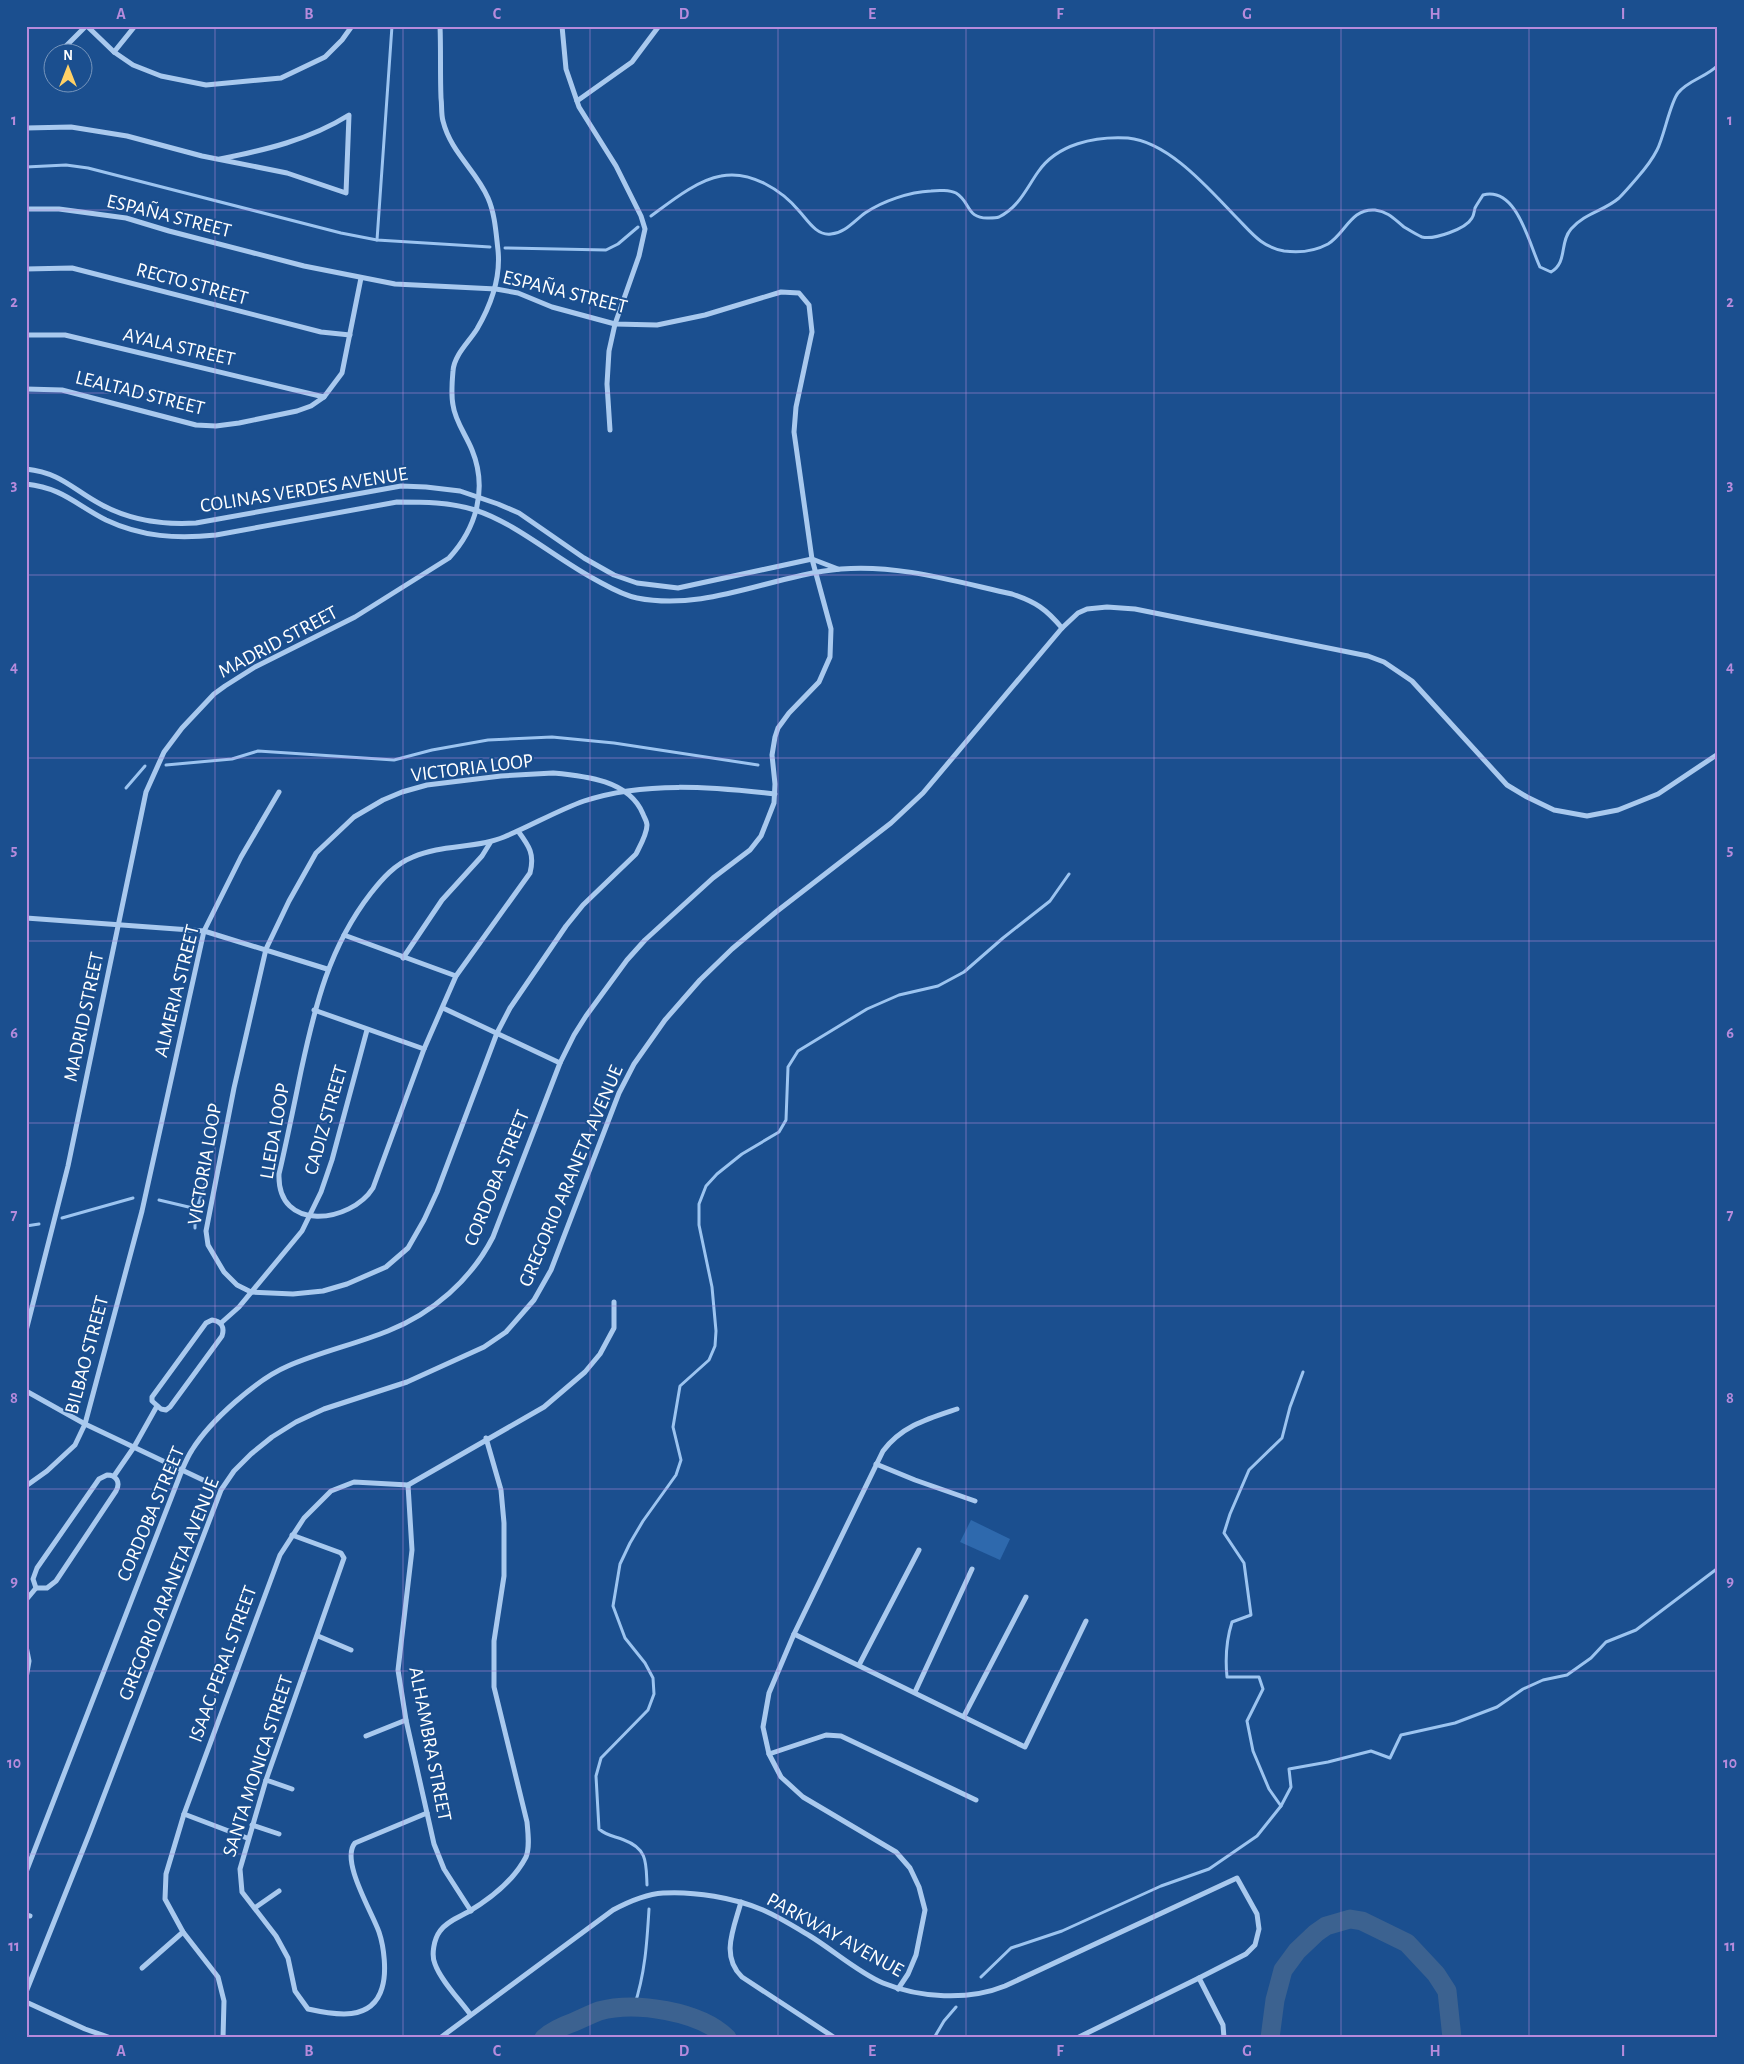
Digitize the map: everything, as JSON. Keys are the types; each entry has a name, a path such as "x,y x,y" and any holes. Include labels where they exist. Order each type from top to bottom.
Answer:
{"street":[{"path":"70,42 86,26 114,52 133,65 161,76 206,85 281,78 324,56 342,40 352,26"},
{"path":"114,52 135,26"},
{"path":"440,26 442,119 452,145 475,176 488,198 499,254 496,290"},
{"path":"562,26 566,69 577,101 616,166 645,229 615,324 609,351 606,384 610,430"},
{"path":"577,101 632,62 659,26"},
{"path":"26,128 71,127 99,131 220,159 287,173 346,193 349,115 330,127 292,142 220,159"},
{"name":"ESPAÑA STREET","path":"26,209 58,209 126,218 169,232 304,266 395,284 518,293 552,307 615,324 657,325 705,315 781,292 799,293 809,304 812,332 796,407 794,432 812,559"},
{"name":"RECTO STREET","path":"26,268 72,268 321,332 350,335"},
{"name":"LEALTAD STREET","path":"26,389 62,390 196,425 239,424 297,411 311,406 324,397 342,373 361,278"},
{"name":"MADRID STREET","path":"26,1331 68,1166 146,792 164,752 182,728 214,694 225,686 255,667 355,617 449,558 459,547 468,533 476,510 479,474 476,460 453,406 453,369 461,351 477,329 496,290"},
{"name":"AYALA STREET","path":"26,335 65,335 324,397"},
{"name":"COLINAS VERDES AVENUE","path":"26,469 51,474 67,481 101,504 125,515 145,521 176,524 196,523 401,486 460,491 519,513 584,558 614,575 636,583 678,588 812,559 839,569"},
{"name":"COLINAS VERDES AVENUE","path":"26,484 39,485 61,492 106,520 134,532 162,537 192,538 216,535 397,502 426,502 461,506 476,510 508,526 616,591 635,597 673,602 697,600 839,569 894,570 1012,594 1041,606 1048,611 1062,628"},
{"name":"CORDOBA STREET","path":"26,1872 182,1470 192,1450 210,1426 271,1375 289,1366 410,1322 446,1297 468,1274 483,1257 493,1237 560,1063 586,1016 627,960 645,940 713,878 750,850 761,836 774,803 772,755 774,737 789,712 819,682 830,657 831,629 812,559"},
{"name":"GREGORIO ARANETA AVENUE","path":"26,1992 221,1490 234,1471 272,1437 296,1422 324,1409 407,1382 484,1347 506,1332 534,1300 551,1270 619,1093 634,1064 665,1020 700,980 732,949 776,912 891,823 923,793 1062,628 1078,613 1107,607 1135,609 1349,650 1384,662 1412,681 1506,785 1554,810 1587,816 1618,810 1658,794 1718,754"},
{"name":"VICTORIA LOOP","path":"553,773 584,776 626,792 638,802 647,824 642,844 636,854 583,905 566,926 510,1008 497,1033 437,1192 408,1248 386,1267 347,1284 323,1291 293,1294 251,1292 237,1285 224,1272 208,1246 206,1231 234,1088 266,949 316,853 354,817 396,794 426,785 501,776 553,773"},
{"name":"LLEDA LOOP","path":"308,1216 295,1212 287,1204 280,1190 279,1182 314,1010 327,969 344,935 360,907 385,875 412,857 445,847 490,843 584,801 626,792 652,788 722,788 775,794"},
{"name":"ALMERIA STREET","path":"142,1210 204,931 241,857 279,792"},
{"path":"308,1216 323,1216 339,1212 350,1208 369,1195 397,1126 424,1049 444,1008 456,976 530,873 533,862 530,848 518,831"},
{"path":"403,958 442,900 482,856 490,843"},
{"path":"26,918 204,931 327,969"},
{"path":"344,935 456,976"},
{"path":"444,1008 560,1063"},
{"path":"314,1010 424,1049"},
{"name":"CADIZ STREET","path":"221,1323 239,1307 302,1231 332,1160 367,1030"},
{"name":"BILBAO STREET","path":"26,1486 47,1471 75,1445 85,1424 142,1210"},
{"path":"408,1485 486,1438 544,1407 585,1372 600,1354 614,1328 614,1302"},
{"path":"212,1320 221,1323 224,1331 222,1336 170,1408 163,1410 157,1406 152,1401 152,1397 206,1323 212,1320"},
{"path":"26,1391 85,1424 203,1480"},
{"path":"114,1476 134,1447 157,1406"},
{"path":"898,1989 908,1974 916,1955 925,1910 919,1887 910,1868 896,1852 804,1797 781,1777 769,1754 763,1727 769,1693 794,1634 876,1464 892,1439 902,1431 957,1409"},
{"path":"470,2014 434,1963 434,1944 445,1925 470,1910 514,1875 527,1855 528,1837 525,1815 494,1687 494,1641 504,1576 504,1524 500,1490 486,1438"},
{"path":"876,1464 976,1501"},
{"path":"36,1588 33,1580 37,1568 99,1480 106,1475 114,1476"},
{"path":"36,1588 47,1588 56,1581 116,1491 118,1483 114,1476"},
{"name":"ISAAC PERAL STREET","path":"224,2038 224,2001 218,1977 183,1932 165,1899 166,1874 184,1814 280,1555 304,1518 331,1491 354,1482 408,1485"},
{"name":"ALHAMBRA STREET","path":"408,1485 412,1550 398,1670 406,1720 434,1844 444,1869 470,1910"},
{"name":"SANTA MONICA STREET","path":"292,1536 342,1553 344,1558 266,1780 240,1869 240,1882 242,1892 279,1940 288,1958 295,1991 308,2009 332,2014 356,2014 372,2007 380,1997 385,1981 380,1934 353,1872 350,1855 351,1848 355,1844 427,1813"},
{"path":"859,1665 918,1550"},
{"path":"914,1692 972,1569"},
{"path":"26,1600 36,1588"},
{"path":"964,1716 1026,1597"},
{"path":"794,1634 1025,1747 1086,1621"},
{"path":"318,1636 351,1650"},
{"path":"26,1646 29,1661 26,1678"},
{"path":"366,1736 406,1720"},
{"path":"769,1754 826,1735 842,1736 976,1800"},
{"path":"266,1780 292,1789"},
{"path":"184,1814 248,1838"},
{"path":"252,1825 279,1834"},
{"name":"PARKWAY AVENUE","path":"440,2038 613,1910 662,1893 710,1896 740,1902 763,1910 810,1936 880,1982 898,1989 922,1994 950,1995 979,1994 996,1990 1237,1878 1257,1914 1258,1937 1255,1945 1246,1954 1200,1978"},
{"path":"256,1908 279,1891"},
{"path":"740,1902 729,1950 729,1958 735,1971 835,2038"},
{"path":"142,1968 183,1932"},
{"path":"1077,2038 1200,1978 1222,2025 1224,2038"},
{"path":"26,2002 110,2038"}],"shaded area":[{"path":"971,1520 1010,1539 1000,1560 960,1542"}],"waterway":[{"path":"377,240 392,26"},
{"path":"651,216 684,192 703,182 712,178 732,175 754,179 775,189 793,204 813,227 826,234 841,231 865,213 888,201 905,195 940,190 956,193 976,216 997,218 1017,203 1046,162 1066,148 1090,140 1128,138 1143,141 1173,157 1201,181 1257,238 1276,249 1301,252 1328,244 1334,240 1354,217 1367,210 1384,212 1404,227 1422,237 1434,237 1457,230 1469,222 1483,195 1495,195 1505,199 1513,208 1526,232 1540,267 1551,272 1560,263 1565,240 1571,229 1582,219 1619,198 1640,175 1655,154 1660,144 1672,104 1678,93 1718,65"},
{"path":"26,167 66,165 88,168 341,233 377,240 490,247"},
{"path":"505,248 606,250 618,244 638,227"},
{"path":"166,765 232,759 258,751 394,760 432,750 488,740 552,737 614,743 758,765"},
{"path":"126,788 145,766"},
{"path":"647,1885 646,1863 642,1852 632,1844 608,1835 599,1829 596,1776 601,1758 648,1710 654,1694 653,1678 645,1663 625,1638 613,1606 620,1564 643,1521 676,1475 681,1460 673,1427 680,1386 709,1360 715,1346 716,1331 712,1287 699,1225 699,1204 706,1186 717,1174 742,1154 779,1132 786,1120 788,1067 798,1051 867,1009 899,995 938,986 964,972 1050,901 1069,874"},
{"path":"195,1228 195,1214 205,1184"},
{"path":"62,1218 133,1198"},
{"path":"159,1200 197,1209"},
{"path":"26,1226 39,1224"},
{"path":"981,1977 1011,1948 1062,1931 1161,1886 1209,1869 1257,1836 1281,1806 1269,1789 1253,1751 1247,1721 1263,1689 1259,1677 1227,1677 1226,1649 1232,1622 1251,1615 1244,1563 1224,1533 1249,1470 1282,1438 1290,1407 1303,1372"},
{"path":"1281,1806 1291,1787 1289,1769 1328,1762 1371,1751 1390,1758 1401,1735 1455,1723 1497,1707 1523,1689 1543,1680 1567,1675 1591,1658 1606,1642 1636,1630 1718,1568"},
{"path":"634,2007 643,1970 649,1909"},
{"path":"1270,2038 1275,2000 1283,1970 1297,1951 1316,1933 1326,1926 1350,1919 1362,1921 1407,1943 1436,1974 1447,1991 1452,2038"},
{"path":"544,2038 558,2028 599,2011 630,2007 648,2008 684,2015 701,2021 727,2038"},
{"path":"934,2038 944,2021 956,2007"}]}
